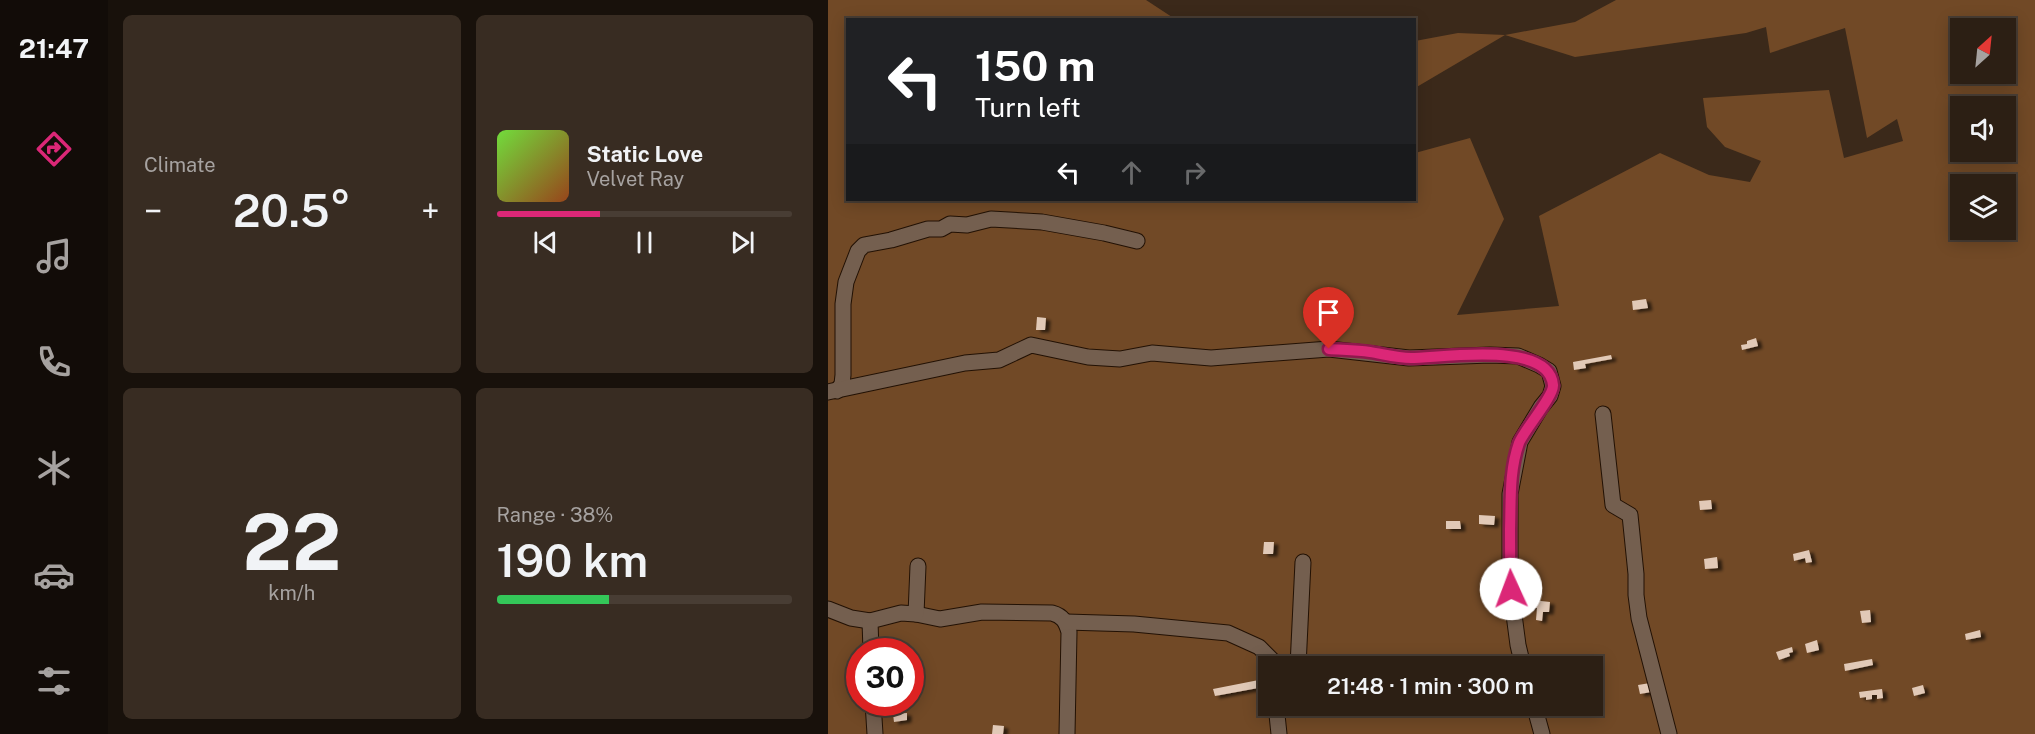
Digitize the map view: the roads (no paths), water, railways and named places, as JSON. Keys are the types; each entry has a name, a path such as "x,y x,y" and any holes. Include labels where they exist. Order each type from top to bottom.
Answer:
{"street":[{"path":"833,392 842,384 843,304 846,282 858,251 864,245 928,229 941,229 950,224 967,225 991,219 1042,222 1137,241"},
{"path":"833,392 965,363 999,360 1031,345 1088,357 1119,358 1152,353 1211,358 1329,349 1409,358 1518,356 1549,371 1553,386 1550,396 1520,442 1510,494 1510,572 1521,656"},
{"path":"1602,414 1613,505 1630,515 1639,618 1669,734"},
{"path":"1298,656 1302,562"},
{"path":"916,614 918,566"},
{"path":"828,609 851,618 870,621 901,613 940,619 982,612 1059,615 1066,622 1069,632 1067,734"},
{"path":"870,621 871,638"},
{"path":"1066,622 1134,624 1228,633 1259,646 1268,656"},
{"path":"874,716 875,734"},
{"path":"1277,716 1279,734"},
{"path":"1537,716 1542,734"}]}
